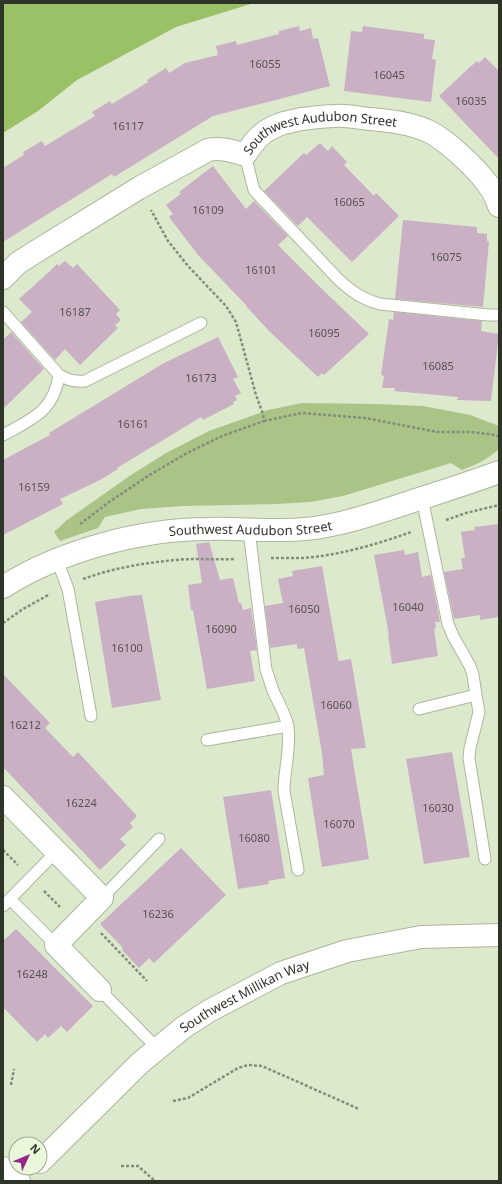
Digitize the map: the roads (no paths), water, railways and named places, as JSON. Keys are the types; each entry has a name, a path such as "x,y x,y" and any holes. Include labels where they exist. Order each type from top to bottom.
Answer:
{"street":[{"name":"Southwest Audubon Street","path":"3,278 23,260 139,188 208,150 216,148 245,155 255,140 266,132 278,125 295,120 336,116 397,122 425,130 445,141 474,168 486,181 499,206"},
{"name":"Southwest Audubon Street","path":"3,588 30,572 58,560 113,541 167,532 207,529 304,529 328,526 357,519 499,472"},
{"path":"3,797 102,898 56,945 100,990"},
{"name":"Southwest Millikan Way","path":"48,1154 140,1063 184,1027 209,1011 281,972 347,951 421,937 499,935"},
{"path":"3,1168 20,1181"}],"lane":[{"path":"245,155 254,190 349,290 368,301 380,304 499,315"},
{"path":"3,312 59,375 77,382 84,381 201,323"},
{"path":"3,435 32,420 42,412 54,395 58,386 59,375"},
{"path":"422,498 448,624 452,636 470,666 473,675 478,712 469,758 486,858"},
{"path":"249,530 266,670 273,692 284,713 288,726 289,740 284,778 284,791 298,870"},
{"path":"58,560 68,589 91,716"},
{"path":"419,708 476,695"},
{"path":"207,740 288,726"},
{"path":"102,898 159,839"},
{"path":"56,852 6,903 56,945"},
{"path":"100,990 158,1049"}]}
